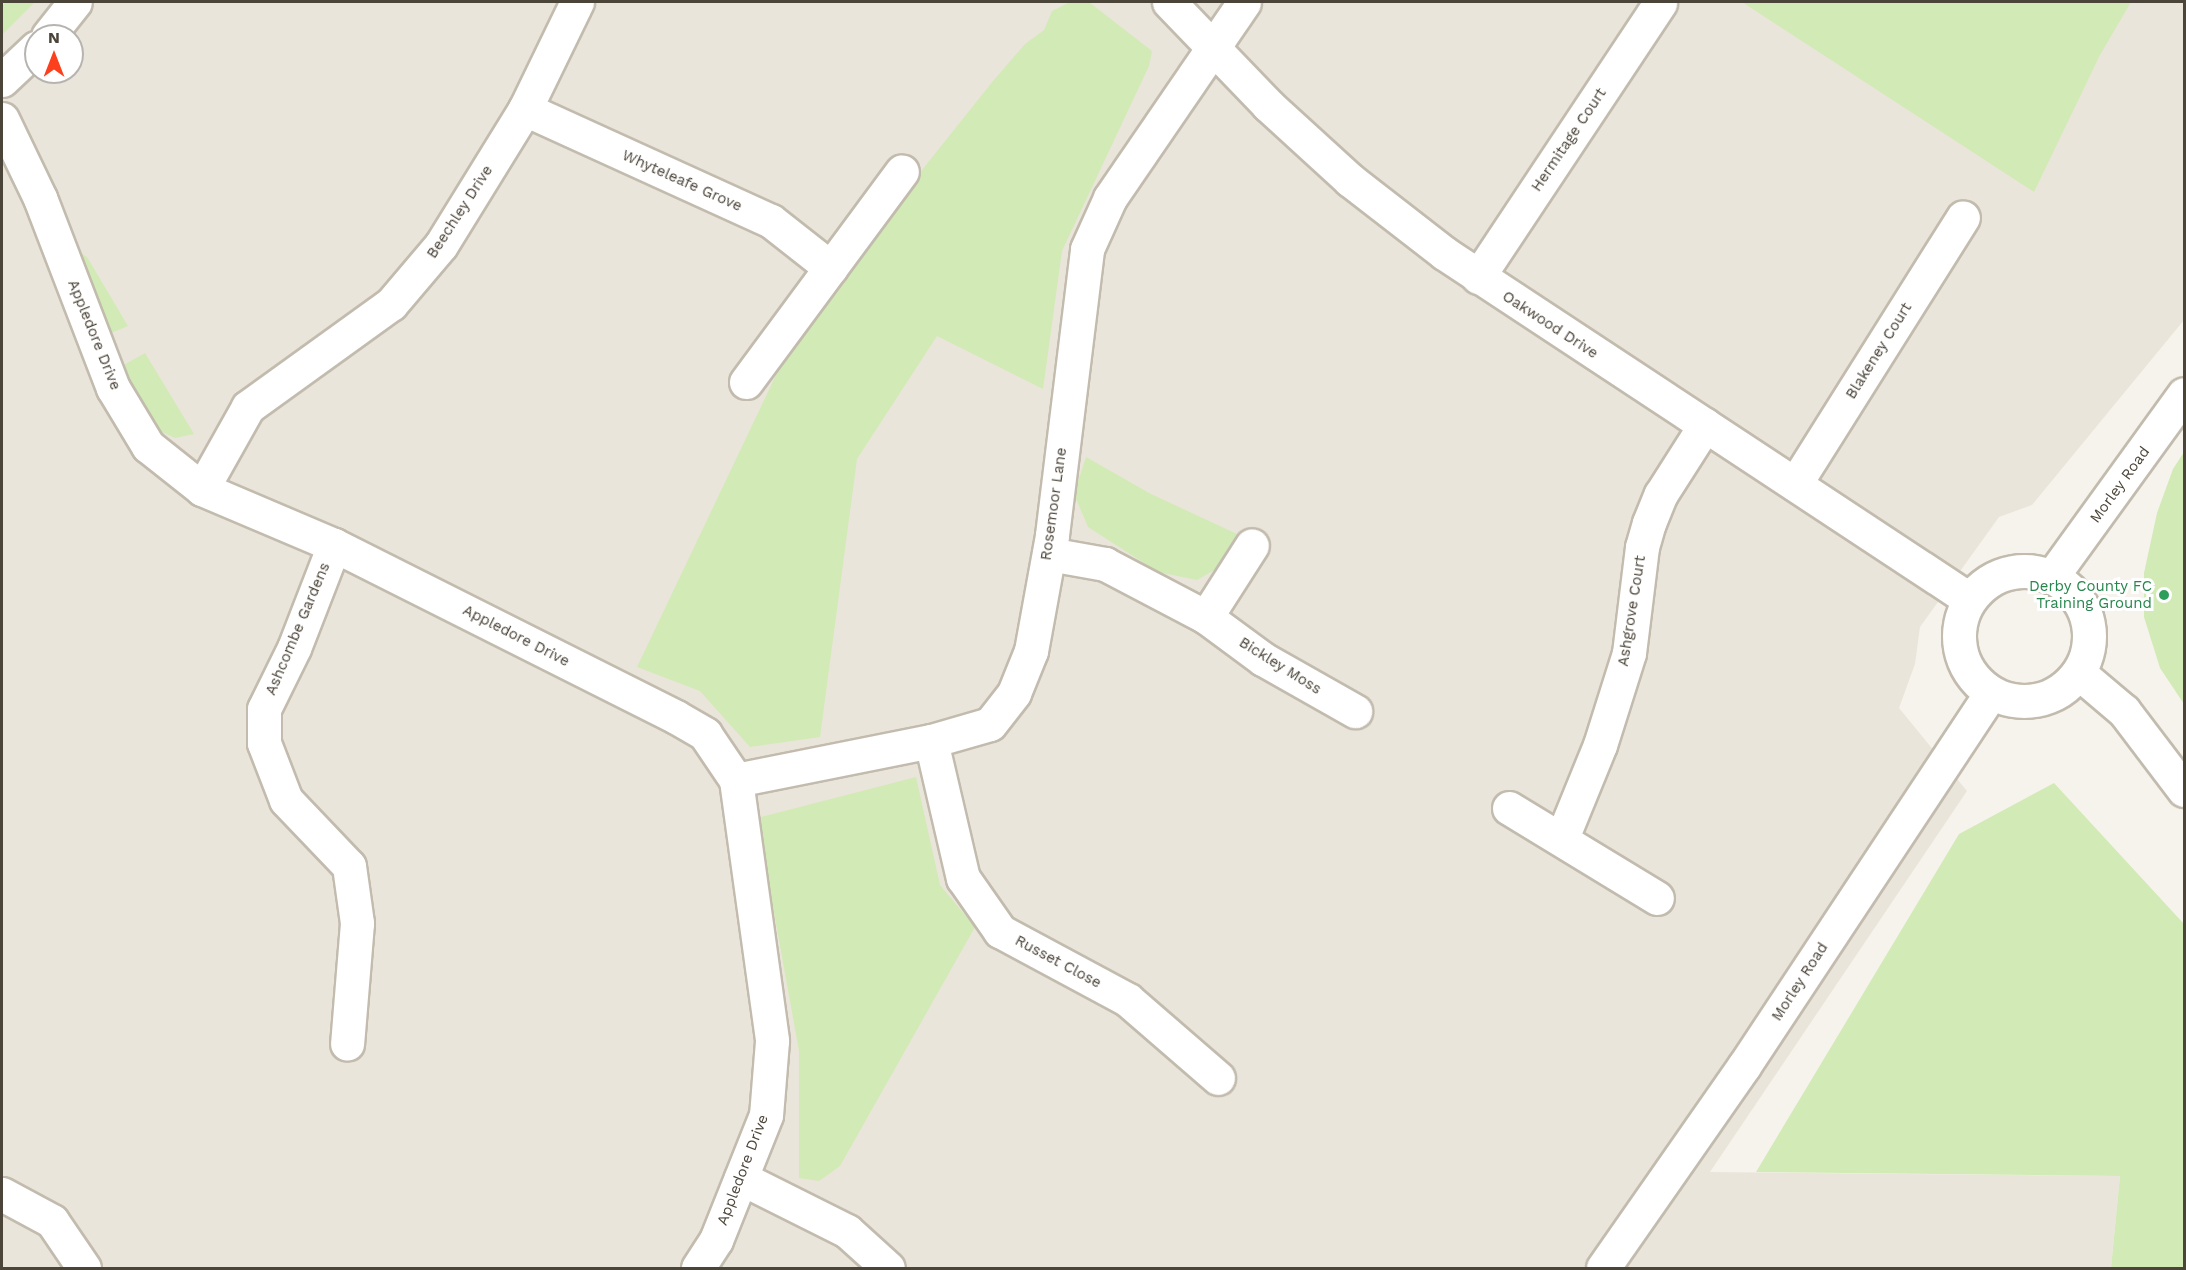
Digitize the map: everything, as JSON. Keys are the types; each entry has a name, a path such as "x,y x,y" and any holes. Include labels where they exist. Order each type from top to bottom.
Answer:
{"street":[{"path":"58,24 75,2"},
{"name":"Beechley Drive","path":"202,489 248,408 391,304 441,245 525,109 578,2"},
{"name":"Oakwood Drive","path":"1169,2 1212,50 1350,180 1478,277 1969,599"},
{"name":"Rosemoor Lane","path":"736,780 931,741 990,724 1014,693 1031,651 1048,554 1087,249 1110,198 1244,2"},
{"name":"Hermitage Court","path":"1478,277 1660,3"},
{"path":"2,80 24,59"},
{"name":"Whyteleafe Grove","path":"525,109 771,221 831,268"},
{"name":"Appledore Drive","path":"2,119 39,198 113,388 148,446 202,489 334,545 676,717 705,734 736,780 772,1041 766,1115 716,1240 698,1269"},
{"path":"746,382 902,171"},
{"name":"Blakeney Court","path":"1795,484 1963,217"},
{"name":"Morley Road","path":"2053,576 2184,394"},
{"name":"Ashgrove Court","path":"1562,838 1600,745 1629,653 1642,547 1649,523 1661,494 1704,425"},
{"name":"Ashcombe Gardens","path":"334,545 294,648 264,709 264,744 286,800 349,866 357,923 347,1044"},
{"path":"1206,617 1252,545"},
{"name":"Bickley Moss","path":"1048,554 1105,564 1206,617 1263,659 1355,711"},
{"path":"2016,570 2053,576 2080,602 2090,634 2087,656 2079,673 2061,691 2042,699 2022,702 1991,693 1966,667 1958,644 1960,621 1969,599 1990,579 2016,570"},
{"path":"2079,673 2124,711 2184,790"},
{"name":"Morley Road","path":"1604,1269 1744,1066 1991,693"},
{"name":"Russet Close","path":"931,741 963,878 1000,931 1128,1000 1218,1078"},
{"path":"1509,808 1562,838 1657,898"},
{"path":"741,1178 847,1231 888,1269"},
{"path":"2,1194 52,1221 84,1269"}],"shaded area":[{"path":"2,2 2184,2 2184,320 2032,505 1999,517 1920,627 1915,664 1899,708 1967,791 1710,1172 2120,1176 2111,1268 2,1268"}],"green space":[{"path":"6,2 35,2 2,35 2,6"},
{"path":"1070,2 1089,2 1152,51 1149,66 1062,251 1043,389 937,336 857,459 820,737 750,747 700,691 637,667 777,373 855,254 993,81 1025,44 1044,30 1052,11"},
{"path":"1742,2 2131,2 2100,55 2034,192"},
{"path":"78,251 87,257 128,326 111,333"},
{"path":"145,353 194,434 175,438 162,432 152,421 122,366"},
{"name":"Derby County FC Training Ground","path":"2184,452 2184,704 2160,668 2144,617 2144,573 2157,513 2173,469"},
{"path":"1086,457 1149,493 1237,534 1235,546 1218,568 1197,580 1158,572 1088,527 1074,494"},
{"path":"916,777 940,885 975,927 840,1166 819,1181 799,1178 799,1051 757,818"},
{"path":"2054,783 2184,924 2184,1268 2111,1268 2120,1176 1756,1172 1959,834"}],"place":[{"name":"Derby County FC Training Ground","path":"2164,595"}]}
